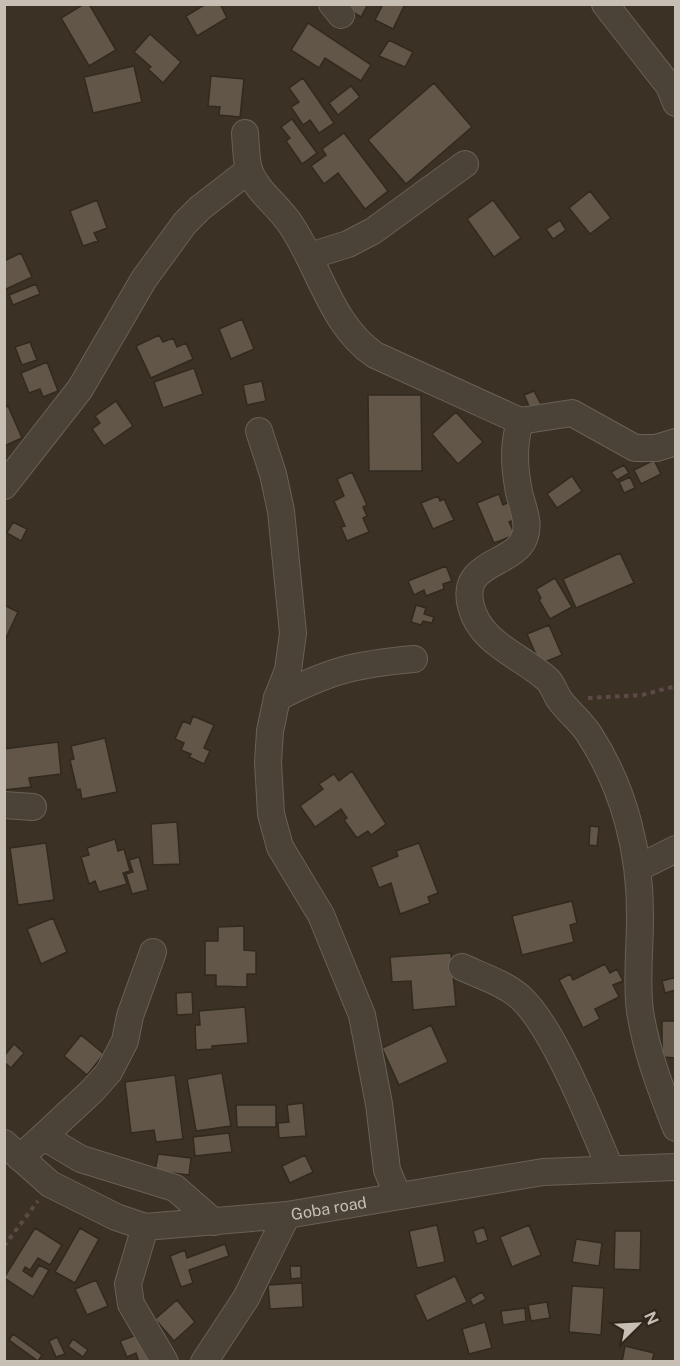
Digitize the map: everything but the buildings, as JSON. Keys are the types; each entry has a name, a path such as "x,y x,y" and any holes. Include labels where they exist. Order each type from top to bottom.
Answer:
{"street":[{"path":"605,4 669,86 675,103"},
{"path":"245,134 249,170 262,190 290,222 310,256 334,307 361,345 375,355 520,420 572,413 635,448 656,448 675,442"},
{"path":"310,256 348,244 373,231 465,164"},
{"path":"4,486 80,389 144,279 185,223 200,208 249,170"},
{"path":"520,420 514,445 515,466 526,520 525,538 515,549 480,570 471,584 470,605 479,624 495,642 549,680 560,699 589,733 620,797 634,842 638,868 640,1010 660,1088 675,1128"},
{"path":"259,431 273,474 281,511 293,633 288,670 277,698 270,731 268,762 271,814 280,847 321,915 362,1015 379,1104 387,1170 398,1196"},
{"path":"277,698 320,676 368,663 414,659"},
{"path":"4,805 33,807"},
{"path":"638,868 675,849"},
{"path":"12,1150 44,1137 110,1072 125,1041 130,1016 153,952"},
{"path":"462,967 497,982 519,996 530,1008 557,1054 610,1168"},
{"path":"44,1137 81,1159 175,1188 214,1222"},
{"name":"Goba road","path":"12,1150 50,1184 116,1217 145,1227 287,1215 543,1172 675,1167"},
{"path":"204,1362 246,1298 287,1215"},
{"path":"145,1227 128,1284 131,1304 165,1362"}],"path":[{"path":"560,699 642,695 675,686"},
{"path":"4,1246 50,1184"}]}
